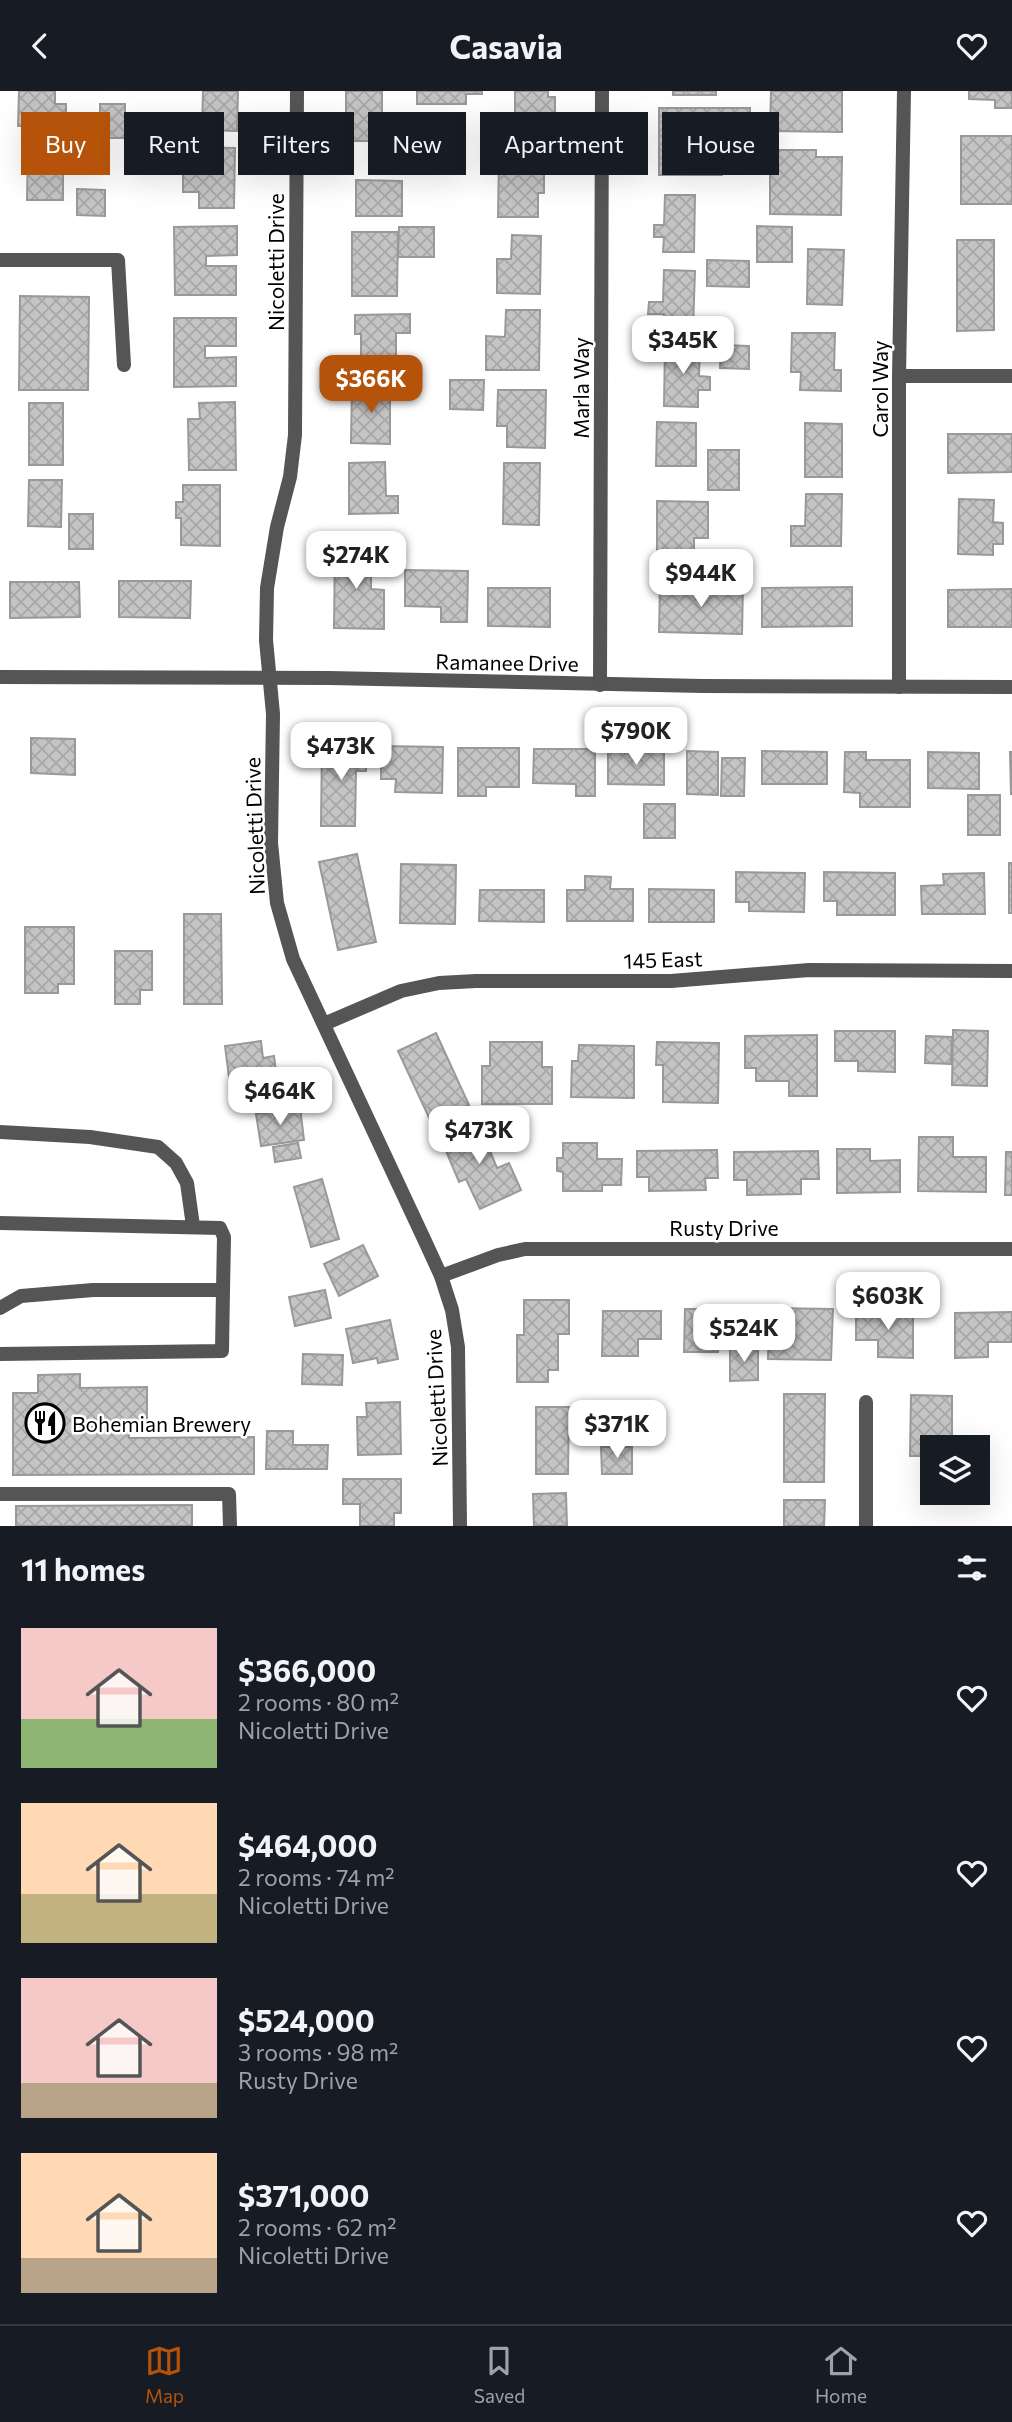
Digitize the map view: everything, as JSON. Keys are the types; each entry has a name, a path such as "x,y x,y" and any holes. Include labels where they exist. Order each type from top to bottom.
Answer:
{"street":[{"name":"Nicoletti Drive","path":"297,91 295,435 290,477 277,527 267,588 266,640 273,714 271,843 277,903 293,959 440,1276 452,1310 458,1347 460,1526"},
{"name":"Marla Way","path":"600,685 602,91"},
{"name":"Carol Way","path":"899,687 899,376 904,91"},
{"path":"0,260 118,260 124,365"},
{"path":"899,376 1012,376"},
{"name":"Ramanee Drive","path":"0,677 1012,687"},
{"name":"145 East","path":"324,1024 401,991 439,983 671,981 809,970 1012,971"},
{"path":"0,1132 90,1137 158,1147 176,1163 187,1183 193,1226"},
{"path":"0,1223 193,1226 220,1228 224,1237 222,1351 0,1355"},
{"name":"Rusty Drive","path":"440,1276 498,1255 525,1249 1012,1249"},
{"path":"0,1308 21,1296 93,1290 223,1290"},
{"path":"866,1402 866,1526"},
{"path":"0,1494 229,1495 230,1526"}],"building":[{"path":"19,91 55,91 55,104 66,104 66,112 21,112 21,126 18,126"},
{"path":"203,91 238,91 237,131 224,131 224,112 202,112"},
{"path":"346,91 382,91 382,112 368,112 368,141 354,141 354,112 346,112"},
{"path":"417,91 482,91 482,94 466,94 466,104 417,104"},
{"path":"515,91 548,91 548,97 555,97 555,112 515,112"},
{"path":"673,91 716,91 716,95 673,95"},
{"path":"771,91 842,91 842,132 779,131 779,112 770,112"},
{"path":"969,91 1012,91 1012,108 995,108 995,100 969,99"},
{"path":"100,104 125,104 124,138 110,138 110,112 100,112"},
{"path":"659,108 750,108 750,112 662,112 662,175 659,175"},
{"path":"961,136 1012,136 1012,204 961,204"},
{"path":"224,148 235,148 234,208 199,208 199,192 183,192 183,175 224,175"},
{"path":"779,150 816,150 816,157 842,157 841,215 770,214 770,175 779,175"},
{"path":"27,175 63,175 63,200 27,200"},
{"path":"499,175 544,175 544,193 538,193 538,217 498,217"},
{"path":"356,180 402,181 402,216 356,216"},
{"path":"77,189 105,190 105,216 77,215"},
{"path":"665,195 695,195 694,252 663,252 664,237 654,237 654,225 664,225"},
{"path":"237,226 237,255 206,256 206,266 236,266 236,295 175,295 174,227"},
{"path":"757,226 792,227 792,262 757,262"},
{"path":"399,227 434,227 434,257 398,257"},
{"path":"352,232 398,232 397,296 352,296"},
{"path":"512,235 541,236 540,294 497,293 497,259 511,259"},
{"path":"957,240 994,240 994,330 957,331"},
{"path":"808,249 844,250 842,305 807,304"},
{"path":"707,260 749,261 749,287 707,286"},
{"path":"664,270 695,271 693,329 663,328 664,314 648,314 649,302 663,302"},
{"path":"20,296 89,297 88,390 19,390"},
{"path":"506,310 540,310 539,370 486,370 486,336 505,337"},
{"path":"410,314 410,333 396,333 396,370 361,371 361,334 355,334 355,315"},
{"path":"174,318 236,318 236,346 205,346 205,358 236,357 236,386 174,387"},
{"path":"792,333 835,333 834,370 841,370 841,391 800,390 801,372 791,372"},
{"path":"665,344 700,345 699,376 710,377 710,390 698,390 698,407 664,406"},
{"path":"721,345 749,346 749,369 720,368"},
{"path":"450,380 484,380 483,410 450,409"},
{"path":"352,386 390,386 390,444 351,443"},
{"path":"498,390 546,390 545,448 507,447 507,426 497,426"},
{"path":"235,402 236,470 189,470 188,419 200,419 199,403"},
{"path":"29,403 63,403 63,465 29,465"},
{"path":"657,422 696,423 696,466 656,466"},
{"path":"805,423 842,424 842,477 805,477"},
{"path":"948,434 1012,434 1012,472 948,473"},
{"path":"708,450 739,450 739,490 708,490"},
{"path":"385,462 386,496 398,496 398,513 349,514 349,463"},
{"path":"504,463 540,463 539,525 503,524"},
{"path":"29,480 62,480 61,527 28,526"},
{"path":"183,485 220,485 220,546 181,545 181,518 176,518 176,502 183,502"},
{"path":"806,494 842,494 841,546 791,546 791,526 805,526"},
{"path":"959,499 994,500 993,522 1003,523 1003,544 993,544 993,555 958,554"},
{"path":"657,501 708,502 708,538 694,538 694,560 657,560"},
{"path":"69,514 93,514 93,549 69,549"},
{"path":"335,546 371,546 371,589 384,590 384,629 334,628"},
{"path":"405,570 468,571 467,622 441,622 441,607 405,606"},
{"path":"119,581 191,581 190,618 119,617"},
{"path":"10,582 79,582 80,617 10,618"},
{"path":"660,584 743,585 742,634 659,632"},
{"path":"852,587 852,626 762,627 762,588"},
{"path":"488,588 550,588 550,627 488,626"},
{"path":"1012,589 1012,627 948,627 948,590"},
{"path":"31,738 75,739 75,775 31,773"},
{"path":"322,743 367,744 366,771 356,771 355,826 321,826"},
{"path":"381,746 443,747 442,793 395,792 396,779 381,779"},
{"path":"458,748 519,748 519,787 486,787 486,796 458,796"},
{"path":"534,749 595,749 595,796 576,796 576,784 533,783"},
{"path":"608,749 664,750 664,785 608,784"},
{"path":"687,751 718,752 718,795 687,794"},
{"path":"762,751 827,752 827,784 762,784"},
{"path":"845,752 866,752 866,760 910,760 910,807 860,807 860,793 844,792"},
{"path":"928,752 979,753 979,789 928,788"},
{"path":"1012,752 1012,794 1011,794"},
{"path":"722,758 745,758 744,796 721,796"},
{"path":"968,795 1000,795 1000,835 968,835"},
{"path":"644,804 675,804 675,838 644,838"},
{"path":"357,854 376,942 338,950 319,862"},
{"path":"1009,863 1012,863 1012,913 1009,913"},
{"path":"401,864 456,865 455,924 400,923"},
{"path":"736,872 805,873 804,912 749,911 749,902 736,902"},
{"path":"824,872 895,873 895,915 837,915 837,901 824,901"},
{"path":"984,873 985,914 922,914 921,886 944,885 943,874"},
{"path":"585,876 611,877 610,889 633,889 633,921 567,921 567,890 585,890"},
{"path":"649,889 714,890 714,922 649,922"},
{"path":"480,890 544,890 544,922 479,921"},
{"path":"184,914 221,914 222,1004 184,1004"},
{"path":"25,927 74,927 74,984 58,984 58,993 25,993"},
{"path":"115,951 152,951 152,990 140,990 140,1004 115,1004"},
{"path":"953,1030 988,1031 987,1086 952,1085"},
{"path":"835,1031 895,1031 895,1072 858,1071 858,1061 835,1061"},
{"path":"436,1033 469,1105 431,1122 398,1051"},
{"path":"817,1035 817,1096 789,1096 789,1081 756,1081 756,1068 745,1068 745,1036"},
{"path":"926,1036 952,1037 951,1064 925,1063"},
{"path":"261,1041 263,1058 274,1056 279,1095 232,1101 225,1046"},
{"path":"490,1042 542,1042 542,1067 552,1067 552,1104 482,1104 482,1066 490,1066"},
{"path":"657,1042 719,1043 718,1103 663,1102 663,1065 656,1065"},
{"path":"579,1045 634,1046 634,1098 571,1097 572,1061 578,1061"},
{"path":"300,1107 304,1140 261,1146 256,1114"},
{"path":"478,1122 497,1168 509,1163 521,1190 480,1209 466,1179 459,1182 441,1139"},
{"path":"919,1137 953,1137 953,1157 986,1157 986,1192 918,1191"},
{"path":"298,1143 301,1158 275,1162 273,1147"},
{"path":"563,1143 597,1143 597,1159 622,1159 621,1185 602,1185 602,1191 563,1191 563,1172 557,1171 557,1158 563,1158"},
{"path":"837,1149 870,1149 870,1161 900,1160 900,1192 837,1193"},
{"path":"717,1150 718,1178 705,1178 706,1190 649,1191 649,1177 637,1177 637,1151"},
{"path":"818,1151 819,1179 801,1179 801,1194 747,1195 747,1180 734,1180 734,1152"},
{"path":"1006,1152 1012,1152 1012,1195 1005,1195"},
{"path":"322,1179 339,1239 311,1247 294,1187"},
{"path":"363,1245 378,1276 339,1296 324,1264"},
{"path":"325,1290 331,1318 295,1326 289,1297"},
{"path":"524,1300 569,1300 569,1334 558,1334 558,1370 548,1370 548,1382 517,1382 517,1335 524,1335"},
{"path":"769,1308 833,1309 831,1360 768,1359"},
{"path":"685,1309 759,1309 759,1341 718,1341 718,1352 684,1352"},
{"path":"877,1310 913,1310 913,1358 878,1357 878,1340 856,1340 856,1315 877,1315"},
{"path":"603,1311 661,1311 661,1339 638,1339 638,1356 602,1356"},
{"path":"1012,1312 1012,1342 988,1342 988,1357 955,1358 955,1313"},
{"path":"390,1320 398,1359 378,1363 377,1358 353,1363 346,1329"},
{"path":"730,1347 758,1347 758,1380 730,1381"},
{"path":"303,1354 343,1355 342,1385 302,1384"},
{"path":"80,1374 80,1388 147,1387 147,1427 129,1427 129,1438 254,1437 254,1474 13,1475 13,1393 38,1393 38,1375"},
{"path":"784,1394 825,1394 824,1482 784,1482"},
{"path":"911,1395 952,1396 952,1435 920,1435 920,1456 910,1456"},
{"path":"400,1402 401,1454 358,1455 357,1417 367,1417 366,1403"},
{"path":"536,1407 569,1407 568,1474 536,1474"},
{"path":"267,1431 293,1431 293,1445 328,1445 327,1469 266,1469"},
{"path":"601,1447 632,1447 632,1474 602,1474"},
{"path":"343,1479 401,1479 401,1513 394,1513 394,1526 360,1526 360,1504 343,1504"},
{"path":"566,1493 567,1526 534,1526 533,1494"},
{"path":"784,1500 825,1500 824,1526 784,1526"},
{"path":"192,1505 192,1526 16,1526 16,1506"}],"place":[{"name":"Bohemian Brewery","path":"45,1423"}]}
